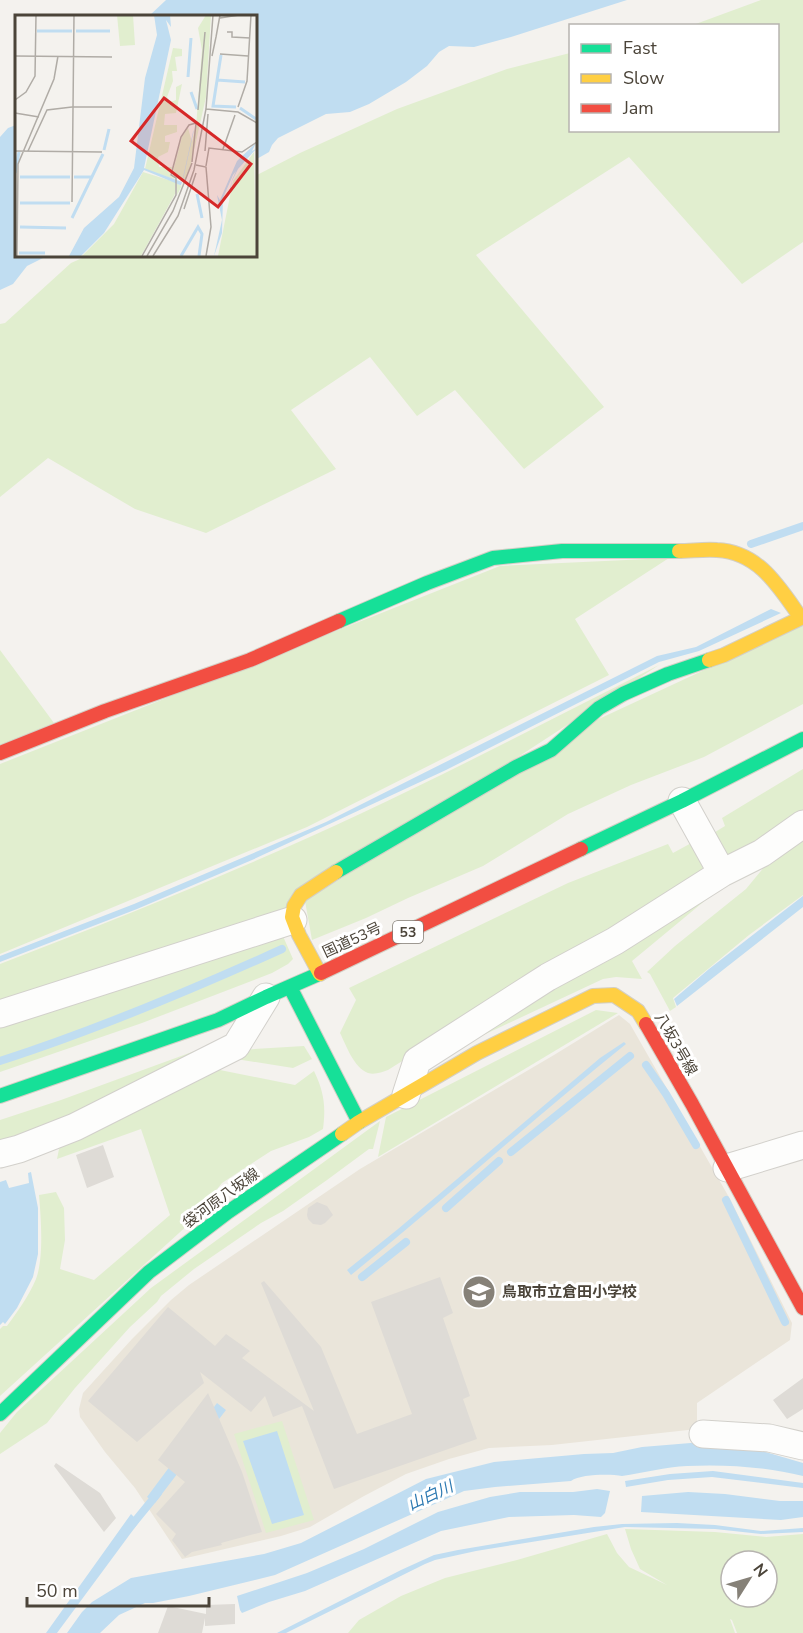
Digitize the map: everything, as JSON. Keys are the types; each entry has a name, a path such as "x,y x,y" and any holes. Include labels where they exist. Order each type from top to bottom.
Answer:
{"main road":[{"path":"0,753 105,711 250,660 493,558 562,551 718,550 742,555 764,570 801,618 724,655 668,674 623,694 593,714 551,750 516,767 328,876 301,895 294,906 292,917 320,974"},
{"name":"国道53号","path":"0,1096 218,1020 320,974 682,801 803,739"},
{"path":"278,992 359,1122"},
{"name":"八坂3号線","path":"359,1122 477,1053 593,996 614,995 638,1011 692,1104 803,1308"},
{"name":"袋河原八坂線","path":"0,1414 149,1272 228,1212 359,1122"}],"street":[{"path":"682,801 722,873"},
{"path":"406,1095 417,1061 548,977 615,941 722,873 762,853 803,824"},
{"path":"0,1014 293,920"},
{"path":"0,1154 75,1127 236,1046 278,992"},
{"path":"727,1168 803,1144"},
{"path":"703,1434 769,1438 803,1446"}],"shaded area":[{"name":"鳥取市立倉田小学校","path":"619,1015 630,1024 730,1199 792,1323 790,1340 697,1403 697,1429 552,1445 489,1448 406,1474 310,1527 182,1559 135,1488 80,1417 79,1409 83,1393 132,1339 189,1285 360,1169"}],"green space":[{"path":"761,0 803,0 803,242 742,284 629,157 476,255 604,407 524,469 455,390 417,416 370,357 291,410 336,469 206,533 135,509 48,458 0,497 0,324 5,323 71,263 87,256 256,256 256,175 397,109 507,69 569,53 569,132 779,132 779,24 696,24"},
{"path":"669,558 575,619 609,675 307,827 0,954 0,764 500,566"},
{"path":"803,624 803,704 704,757 631,785 568,814 483,866 312,940 305,901 588,724"},
{"path":"0,650 54,723 0,746"},
{"path":"659,665 283,910 0,1002 0,964 182,892 317,834 437,777"},
{"path":"803,769 803,816 725,862 707,837 725,826 722,818"},
{"path":"803,833 803,895 749,935 673,998 676,1007 670,1011 647,972 675,946 746,889 765,866"},
{"path":"695,841 713,865 388,1070 368,1073 359,1066 348,1050 340,1033 356,1000 349,988 568,883 668,844 673,853"},
{"path":"719,889 632,961 642,979 616,977 603,979 430,1060"},
{"path":"282,934 293,959 272,973 142,1023 0,1072 0,1027"},
{"path":"596,1010 618,1013 378,1157 386,1117"},
{"path":"233,1037 64,1125 0,1146 0,1120"},
{"path":"304,1046 312,1059 293,1068 230,1058 238,1050"},
{"path":"205,1067 295,1085 314,1071 323,1099 323,1129 309,1137 271,1151 222,1183 190,1223 0,1396 0,1329 7,1326 23,1304 39,1270 41,1238 39,1195 56,1192 64,1208 65,1240 60,1269 94,1280 170,1215 141,1129 57,1159 59,1149 64,1141"},
{"path":"380,1121 373,1149 369,1149 283,1211 261,1223 194,1269 161,1296 130,1327 47,1423 0,1454 0,1433 17,1412 151,1288"},
{"path":"282,1421 314,1520 266,1533 234,1434"},
{"path":"625,1529 715,1532 766,1537 803,1534 803,1633 737,1633 730,1619 735,1633 348,1633 359,1620 401,1596 445,1578 607,1534 617,1553 629,1567 667,1585 640,1569"}],"water":[{"path":"166,0 627,0 474,47 449,46 439,52 427,66 406,82 369,104 350,112 326,114 278,138 269,152 256,159 256,15 150,15"},
{"path":"15,125 15,256 47,256 27,266 13,284 0,290 0,137 8,128"},
{"path":"771,609 781,613 699,651 659,662 446,770 252,860 137,909 0,962 0,956 134,904 326,822 657,656 696,647"},
{"path":"803,896 803,907 677,1006 674,999"},
{"path":"624,1042 626,1044 351,1275 347,1270 600,1058"},
{"path":"31,1172 38,1208 38,1254 33,1277 17,1308 5,1324 3,1322 0,1325 0,1182 6,1180 9,1188 29,1183 28,1173"},
{"path":"217,1403 226,1410 155,1503 147,1497"},
{"path":"277,1431 304,1515 272,1524 243,1441"},
{"name":"山白川","path":"715,1441 734,1443 803,1463 803,1476 745,1467 687,1466 622,1476 588,1476 571,1481 464,1491 275,1575 189,1596 145,1603 119,1615 100,1633 67,1633 92,1602 131,1578 264,1554 301,1543 426,1479 494,1462 613,1453 642,1447"},
{"path":"713,1471 803,1483 803,1488 712,1477 668,1480 626,1487 625,1481 670,1474"},
{"path":"597,1489 610,1491 605,1513 601,1517 574,1515 509,1517 441,1531 305,1591 242,1613 240,1610 237,1596 307,1573 364,1549 438,1512 490,1497 520,1492 573,1492"},
{"path":"688,1492 803,1501 803,1517 781,1520 641,1512 642,1496"},
{"path":"131,1514 139,1522 57,1633 46,1633"},
{"path":"677,1523 761,1531 803,1528 803,1532 761,1534 715,1529 625,1527 476,1551 425,1564 286,1633 277,1633 434,1555 594,1527"}],"building":[{"path":"103,1145 114,1177 87,1188 76,1155"},
{"path":"317,1202 327,1206 333,1215 321,1225 313,1224 307,1215 308,1208"},
{"path":"440,1277 453,1313 443,1318 470,1396 463,1399 477,1439 334,1489 302,1406 273,1417 265,1396 251,1412 200,1372 204,1383 137,1442 88,1401 168,1307 215,1346 226,1334 250,1351 242,1358 314,1411 261,1283 264,1281 321,1347 357,1434 412,1414 371,1302"},
{"path":"803,1378 803,1409 787,1419 773,1400"},
{"path":"208,1393 242,1472 262,1532 192,1552 185,1557 172,1540 176,1534 156,1514 185,1482 158,1460"},
{"path":"56,1463 100,1493 116,1518 104,1532 54,1466"},
{"path":"235,1604 235,1624 205,1626 205,1618 202,1633 158,1633 168,1606 206,1614 206,1605"}],"waterway":[{"path":"751,544 803,526"},
{"path":"0,1061 142,1009 282,949"},
{"path":"511,1152 630,1056"},
{"path":"646,1065 696,1145"},
{"path":"446,1208 499,1161"},
{"path":"726,1200 785,1322"},
{"path":"362,1277 406,1242"},
{"path":"131,1526 158,1493"}],"traffic: fast":[{"path":"339,621 427,583 493,558 562,551 679,551"},
{"path":"336,872 516,767 551,750 599,708 623,694 668,674 709,660"},
{"path":"581,849 682,801 803,739"},
{"path":"0,1096 218,1020 321,973"},
{"path":"290,987 359,1122"},
{"path":"0,1414 149,1272 228,1212 342,1134"}],"traffic: slow":[{"path":"679,551 717,550 745,557 776,583 801,618 709,660"},
{"path":"320,974 292,917 294,906 301,895 336,872"},
{"path":"342,1134 477,1053 593,996 614,995 638,1011 646,1024"}],"traffic: jam":[{"path":"0,753 105,711 250,660 339,621"},
{"path":"321,973 581,849"},
{"path":"646,1024 803,1308"}],"place":[{"name":"鳥取市立倉田小学校","path":"479,1292"}]}
